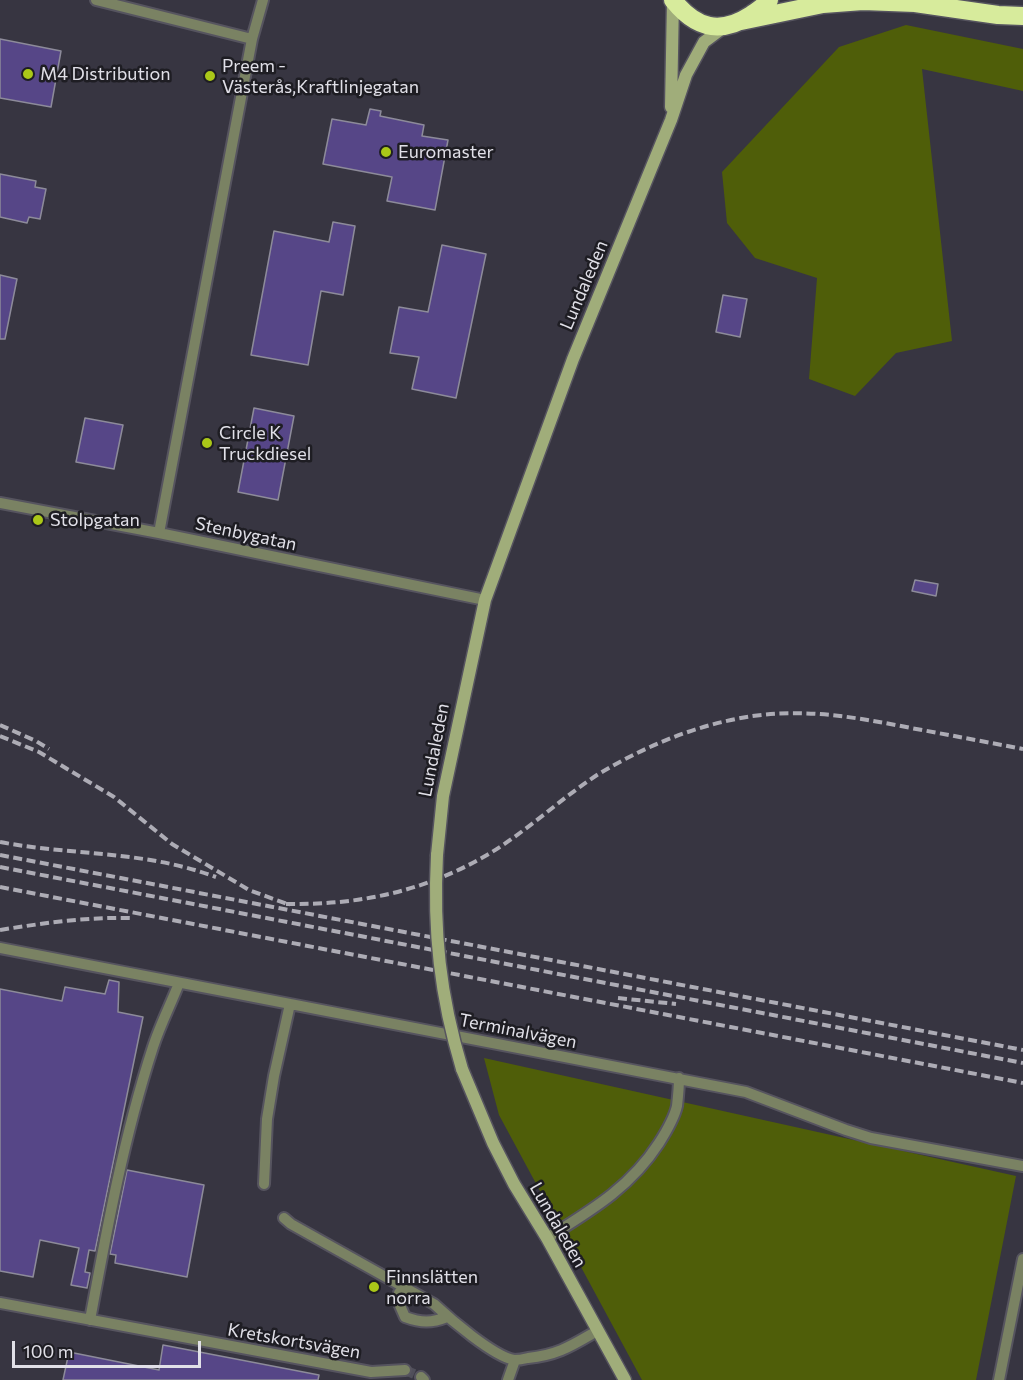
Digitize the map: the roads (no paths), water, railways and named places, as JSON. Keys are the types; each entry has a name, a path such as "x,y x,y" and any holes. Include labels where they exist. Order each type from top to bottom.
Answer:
{"highway":[{"path":"673,0 682,12 704,24 732,24 806,6 863,1 915,3 998,15 1019,15"},
{"path":"732,24 763,7 769,0"},
{"path":"951,0 992,7 1019,15"}],"main road":[{"name":"Lundaleden","path":"671,120 673,0"},
{"name":"Lundaleden","path":"625,1380 547,1238 514,1184 493,1143 462,1069 443,994 437,943 435,889 437,855 443,796 485,600 573,359 671,120 686,75 704,42 732,24"}],"street":[{"path":"96,0 252,39"},
{"path":"159,533 252,39 263,0"},
{"name":"Stenbygatan","path":"0,502 485,600"},
{"name":"Terminalvägen","path":"0,948 746,1092 871,1138 1023,1166"},
{"path":"90,1320 132,1116 154,1044 179,983"},
{"path":"264,1184 267,1119 290,1004"},
{"path":"547,1238 600,1204 630,1180 650,1157 668,1130 677,1108 679,1078"},
{"path":"284,1218 434,1304 447,1317 488,1346 515,1360 546,1356 565,1350 597,1331"},
{"path":"999,1380 1023,1259"},
{"path":"409,1290 399,1293 398,1301 405,1317 419,1323 433,1322 447,1317"},
{"name":"Kretskortsvägen","path":"0,1303 371,1372 405,1370"},
{"path":"508,1380 515,1360"}],"tunnel":[{"path":"405,1370 421,1377"}],"railway":[{"path":"286,904 365,899 415,887 439,878 463,868 501,846 583,785 613,766 679,735 731,720 777,714 822,714 1023,749"},
{"path":"0,725 49,749"},
{"path":"0,736 39,752 114,797 172,844 249,890 290,905"},
{"path":"0,842 162,862 216,877"},
{"path":"0,855 1023,1050"},
{"path":"0,867 1023,1063"},
{"path":"0,887 1023,1083"},
{"path":"0,930 97,918 130,918"},
{"path":"618,998 676,1004"}],"place":[{"name":"M4 Distribution","path":"28,74"},
{"name":"Preem - Västerås,Kraftlinjegatan","path":"210,76"},
{"name":"Euromaster","path":"386,152"},
{"name":"Circle K Truckdiesel","path":"207,443"},
{"name":"Stolpgatan","path":"38,520"},
{"name":"Finnslätten norra","path":"374,1287"}]}
